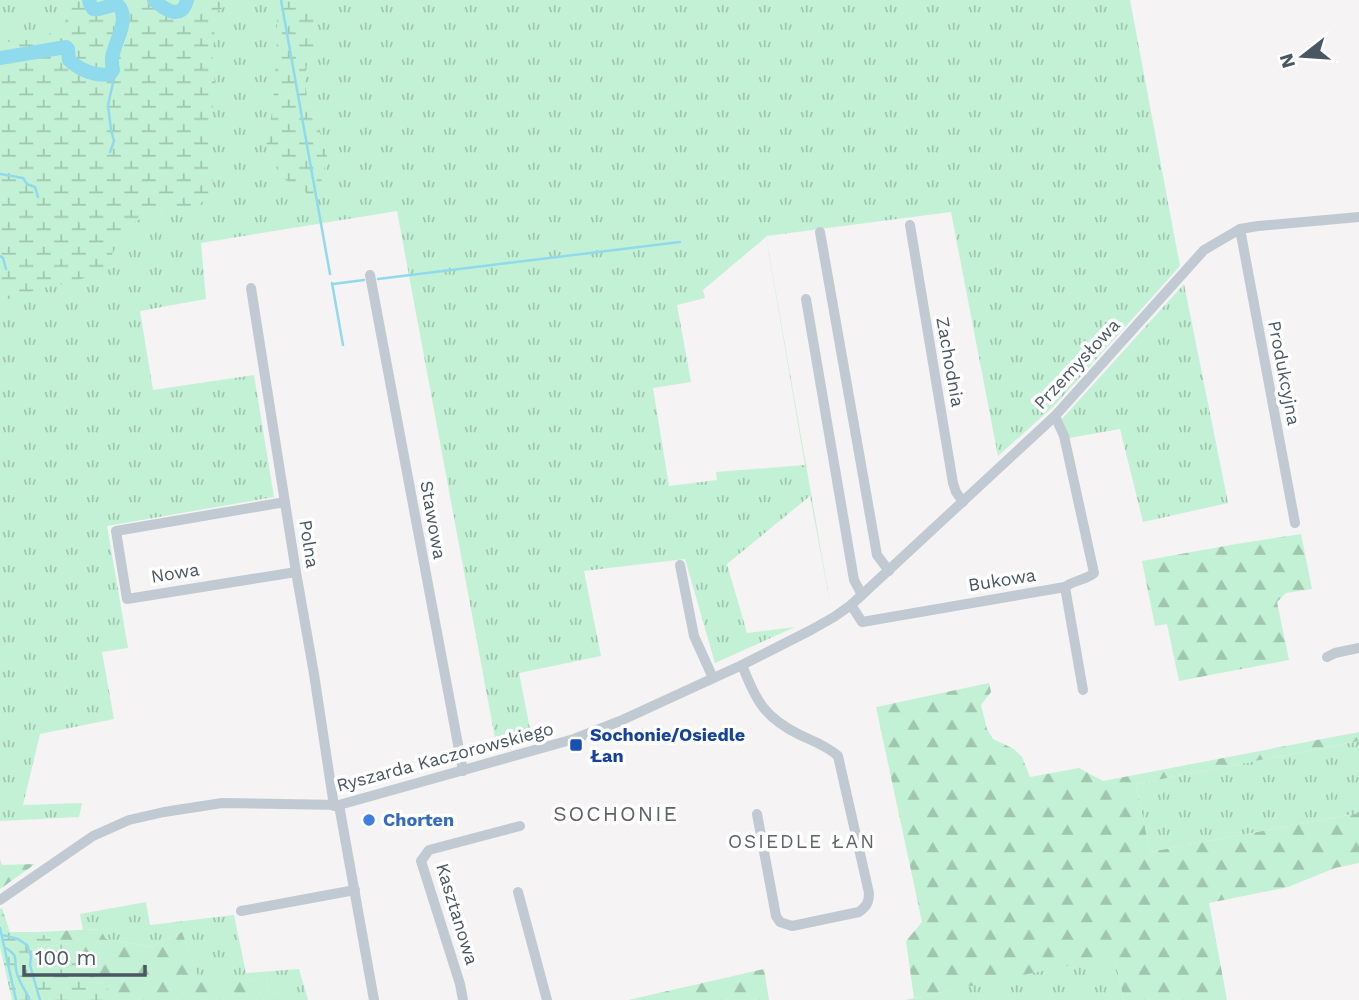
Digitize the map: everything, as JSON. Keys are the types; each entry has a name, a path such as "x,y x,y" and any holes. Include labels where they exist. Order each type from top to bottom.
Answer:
{"street":[{"name":"Przemysłowa","path":"851,605 1055,416 1204,250 1240,229 1359,217"},
{"name":"Zachodnia","path":"910,225 953,483 963,502"},
{"name":"Produkcyjna","path":"1240,229 1295,523"},
{"path":"820,232 877,555 889,571"},
{"name":"Stawowa","path":"370,275 463,771"},
{"name":"Polna","path":"251,288 336,806 355,890 374,1000"},
{"path":"806,299 854,580 862,595"},
{"path":"1055,416 1064,436 1094,573 1065,587 1083,690"},
{"name":"Nowa","path":"285,502 116,531 127,599 296,572"},
{"path":"680,565 694,636 713,678"},
{"name":"Bukowa","path":"851,605 862,622 1065,587"},
{"name":"Ryszarda Kaczorowskiego","path":"0,900 93,836 129,820 222,803 336,806 574,739 742,665 811,630 851,605"},
{"path":"1327,657 1359,648"},
{"path":"742,665 753,692 773,719 838,756 869,893 866,907 859,912 792,926 780,922 776,916 757,814"},
{"name":"Kasztanowa","path":"463,1000 421,861 429,850 520,826"},
{"path":"241,911 355,890"},
{"path":"518,892 547,1000"}],"green space":[{"path":"0,0 1130,0 1180,266 1055,405 998,456 951,212 766,236 831,608 810,496 727,564 747,633 795,627 715,663 685,559 584,571 601,656 519,673 532,739 497,749 397,211 201,243 206,299 140,311 153,390 254,375 274,497 107,526 128,648 102,652 114,719 40,734 23,805 82,803 79,817 0,821","holes":["766,237 805,465 716,472 717,480 669,486 653,388 691,382 677,305 705,298 703,290"]},
{"path":"67,0 236,0 216,12 212,66 217,92 209,120 208,144 214,170 210,196 192,210 164,210 136,221 116,247 105,268 77,281 8,299 0,294 0,39 9,42 43,38 65,23"},
{"path":"271,0 311,0 318,11 314,46 307,63 305,84 310,115 319,130 327,156 317,200 320,216 305,191 282,178 266,146 273,107 277,37 277,13"},
{"path":"1184,284 1228,503 1143,522 1120,429 1069,438 1062,419"},
{"path":"1301,534 1312,589 1286,593 1277,602 1289,660 1179,681 1167,624 1155,626 1142,561"},
{"path":"989,683 991,692 981,705 987,729 993,739 1014,749 1022,757 1030,777 1079,768 1103,781 1359,732 1359,741 1136,784 1150,852 1359,813 1359,863 1335,868 1288,887 1209,903 1227,1000 1124,1000 1114,956 914,998 906,941 922,922 876,707"},
{"path":"1359,741 1359,813 1150,852 1136,784"},
{"path":"0,859 2,865 35,864 0,889"},
{"path":"146,902 150,925 234,915 246,973 299,969 308,1000 278,1000 278,994 268,993 266,979 200,982 182,932 151,947 106,939 99,929 83,930 80,914"},
{"path":"2,908 10,932 37,932 82,955 83,968 114,995 114,1000 12,1000 0,947"},
{"path":"100,929 106,939 151,947 182,932 200,981 266,979 268,993 278,994 278,1000 114,1000 113,995 83,968 61,943 37,932"},
{"path":"1114,955 1124,1000 905,1000"},
{"path":"764,969 769,1000 628,1000"}],"waterway":[{"path":"0,58 66,47 69,60 78,67 94,74 110,74 123,16 117,4 93,9 89,0"},
{"path":"154,0 173,12 181,10 187,0"},
{"path":"281,0 330,274"},
{"path":"110,74 113,83 108,105 114,141 110,152"},
{"path":"0,174 23,178 27,184 35,187 38,197"},
{"path":"378,279 680,242"},
{"path":"0,256 6,269"},
{"path":"333,284 364,280"},
{"path":"332,283 343,345"},
{"path":"0,928 16,1000"},
{"path":"2,935 18,939 27,945 40,1000"},
{"path":"6,948 14,955 19,980 28,1000"}],"place":[{"name":"Sochonie/Osiedle Łan","path":"576,745"},
{"name":"Chorten","path":"369,820"}],"district":[{"name":"SOCHONIE","path":"616,814"},
{"name":"OSIEDLE ŁAN","path":"802,841"}]}
